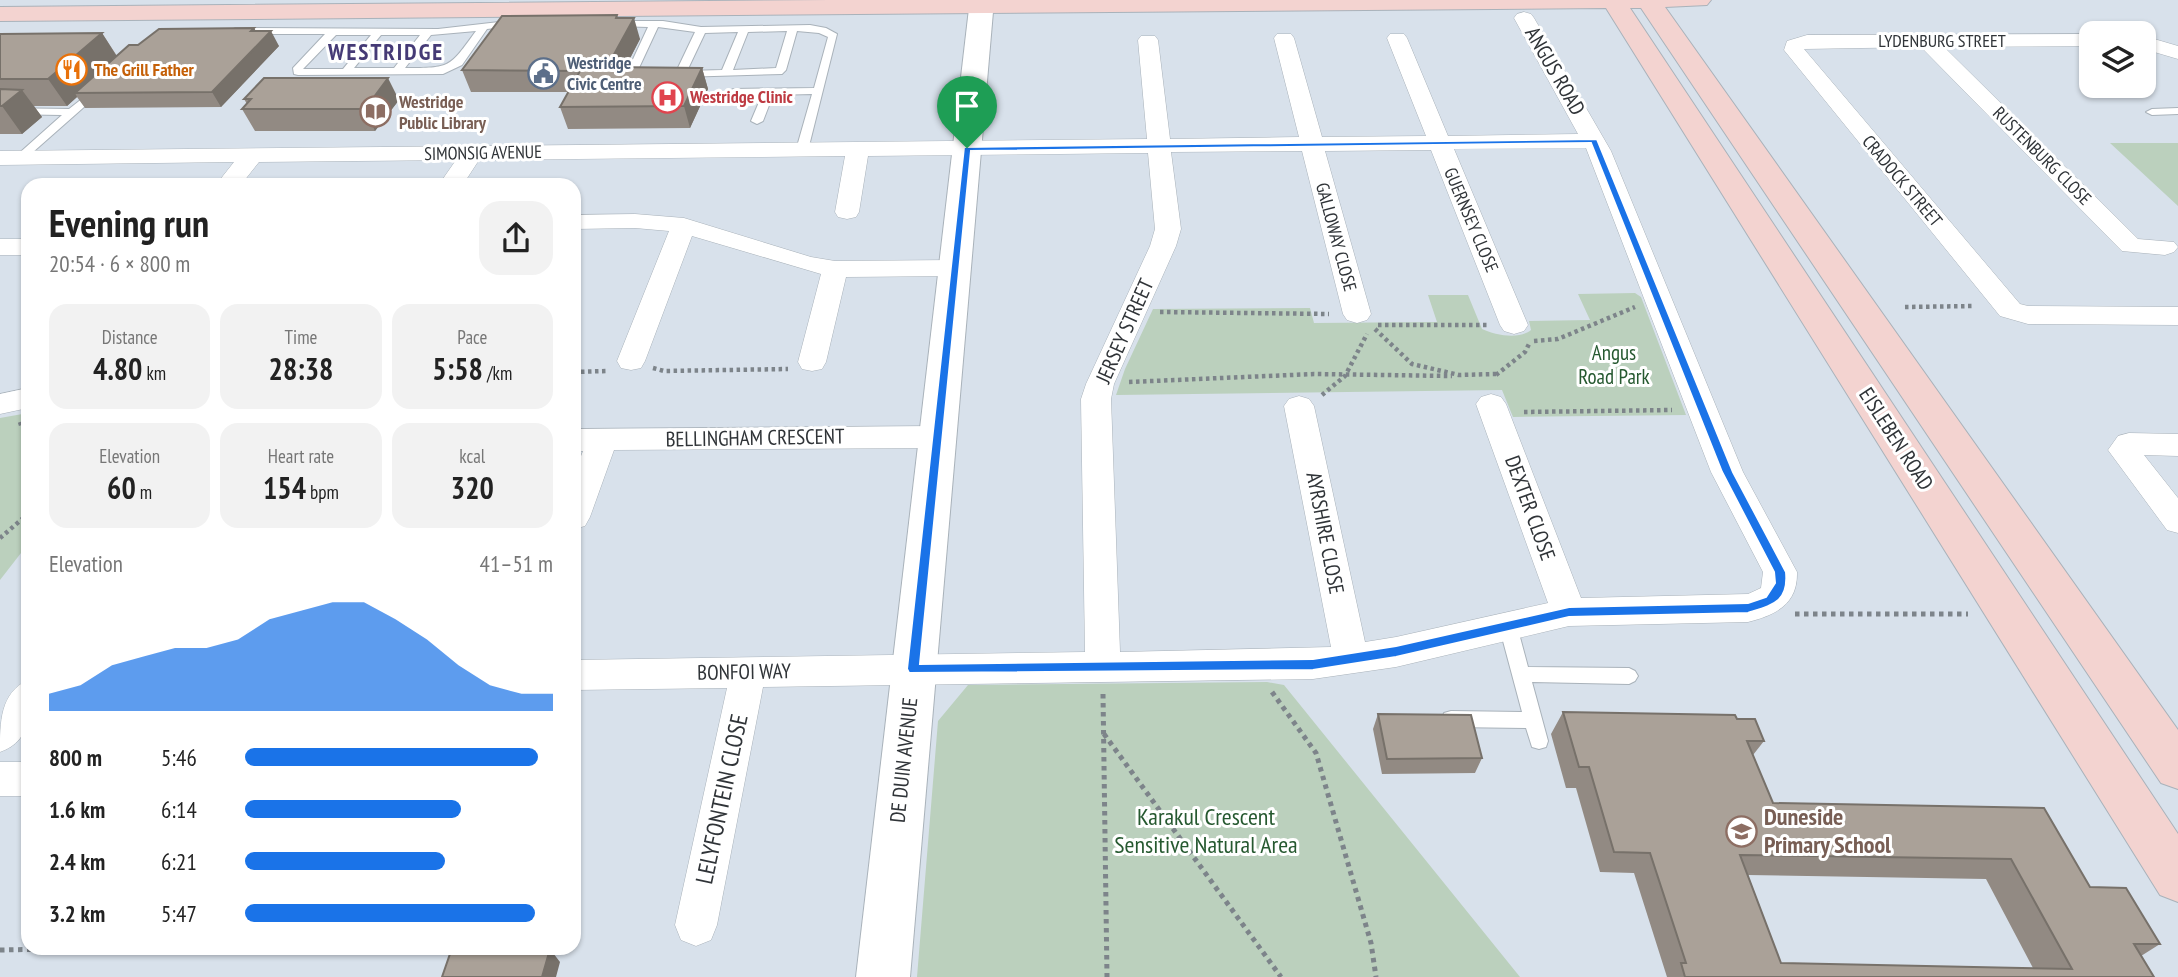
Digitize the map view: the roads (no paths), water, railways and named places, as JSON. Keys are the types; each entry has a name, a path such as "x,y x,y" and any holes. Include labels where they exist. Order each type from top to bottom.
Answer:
{"main road":[{"path":"1631,0 2178,768"},
{"name":"EISLEBEN ROAD","path":"1631,0 2178,878"},
{"path":"0,14 982,3 1699,0"}],"street":[{"name":"DE DUIN AVENUE","path":"883,977 982,3"},
{"name":"ANGUS ROAD","path":"913,669 1274,665 1351,660 1569,612 1748,608 1771,601 1778,593 1780,572 1727,472 1594,141 1524,18"},
{"name":"GALLOWAY CLOSE","path":"1284,38 1311,145 1364,320"},
{"name":"GUERNSEY CLOSE","path":"1397,38 1439,144 1522,333"},
{"name":"JERSEY STREET","path":"1103,667 1096,399 1100,384 1163,246 1168,229 1157,146 1148,40"},
{"name":"LYDENBURG STREET","path":"1794,45 1807,41 2079,40"},
{"name":"RUSTENBURG CLOSE","path":"1928,42 2131,246 2165,247"},
{"name":"CRADOCK STREET","path":"1794,45 1794,50 2007,308 2015,313 2028,315 2178,316"},
{"name":"SIMONSIG AVENUE","path":"10,158 1594,141"},
{"path":"847,212 858,149"},
{"path":"455,178 472,153"},
{"path":"234,178 253,155"},
{"path":"581,222 635,221 684,225 807,264 835,269 955,268"},
{"path":"631,361 684,225"},
{"path":"811,362 835,269"},
{"name":"DEXTER CLOSE","path":"1494,397 1569,612"},
{"path":"0,404 21,400"},
{"name":"AYRSHIRE CLOSE","path":"1299,405 1351,660"},
{"name":"BELLINGHAM CRESCENT","path":"588,440 937,438"},
{"path":"581,478 588,440"},
{"path":"2178,444 2129,444 2123,450 2178,521"},
{"name":"BONFOI WAY","path":"581,675 913,669"},
{"name":"LELYFONTEIN CLOSE","path":"696,925 748,672"},
{"path":"0,736 21,706"},
{"path":"0,779 21,779"}],"lane":[{"path":"224,30 428,32 526,23"},
{"path":"603,23 654,23 701,30 822,30 833,36 802,150"},
{"path":"654,23 633,70 636,73 779,71 793,29"},
{"path":"333,32 297,70 303,73 345,73 449,69 458,63 484,27"},
{"path":"726,73 744,29"},
{"path":"669,74 701,30"},
{"path":"345,73 378,32"},
{"path":"396,72 428,32"},
{"path":"10,158 72,112 103,84"},
{"path":"733,92 818,91"},
{"path":"757,121 769,92"},
{"path":"0,111 72,112"},
{"path":"2152,111 2178,111"},
{"path":"1508,626 1539,741"},
{"path":"1521,674 1629,676"},
{"path":"1432,719 1533,720"}],"place":[{"name":"The Grill Father","path":"71,70"},
{"name":"Westridge Civic Centre","path":"544,73"},
{"name":"Westridge Clinic","path":"667,97"},
{"name":"Westridge Public Library","path":"376,112"},
{"name":"Duneside Primary School","path":"1741,831"}],"district":[{"name":"WESTRIDGE","path":"386,52"}],"park label":[{"name":"Angus Road Park","path":"1614,365"},
{"name":"Karakul Crescent Sensitive Natural Area","path":"1206,831"}]}
